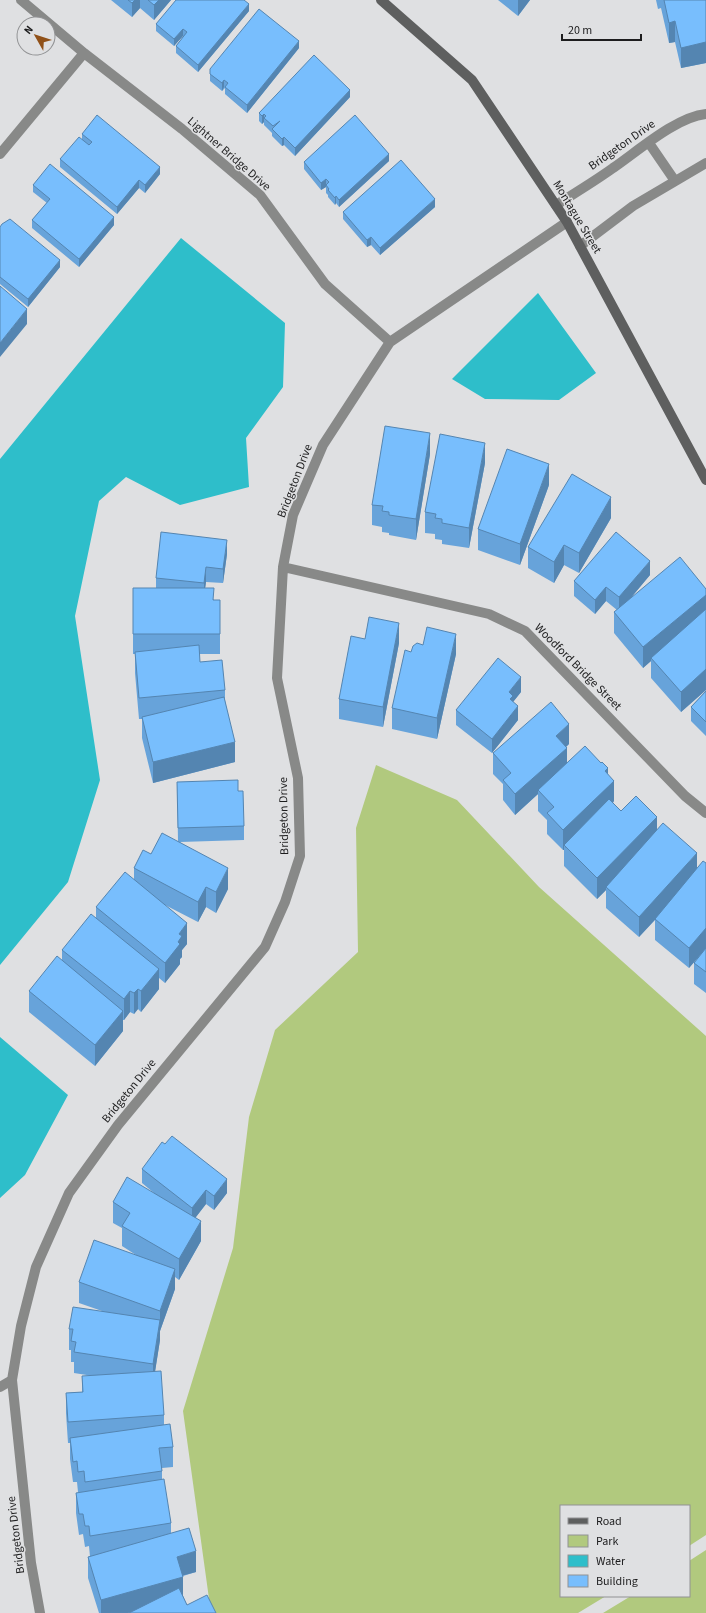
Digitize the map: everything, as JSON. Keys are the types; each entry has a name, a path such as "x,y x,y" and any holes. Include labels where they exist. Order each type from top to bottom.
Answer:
{"street":[{"name":"Lightner Bridge Drive","path":"21,0 84,53 182,130 260,195 325,284 390,342"},
{"name":"Montague Street","path":"381,0 472,80 567,222 706,480"},
{"path":"0,154 84,53"},
{"name":"Bridgeton Drive","path":"556,205 670,128 699,115 706,114"},
{"path":"649,143 675,181"},
{"path":"580,246 632,206 706,163"},
{"name":"Bridgeton Drive","path":"40,1613 31,1563 12,1380 21,1326 36,1267 69,1193 118,1125 265,947 285,902 300,856 298,778 277,678 284,567 293,515 323,445 390,342 567,222"},
{"name":"Woodford Bridge Street","path":"284,567 489,614 525,631 685,796 706,813"},
{"path":"0,1387 12,1380"}],"green space":[{"path":"376,765 457,800 539,887 706,1036 706,1535 690,1545 690,1505 560,1505 560,1597 604,1597 578,1613 211,1613 183,1411 233,1248 249,1117 275,1030 358,952 356,828"},
{"path":"706,1550 706,1613 603,1613 629,1597 690,1597 690,1560"}],"water":[{"path":"181,238 285,323 283,387 246,438 249,487 180,505 126,477 99,501 75,616 100,780 68,882 0,965 0,459"},
{"path":"538,293 596,373 559,400 485,399 452,379"},
{"path":"0,1037 68,1095 25,1175 0,1198"}],"building":[{"path":"128,0 135,0 132,3"},
{"path":"148,0 159,0 154,5"},
{"path":"176,0 244,0 249,4 198,65 176,46 187,32 183,29 174,39 156,24"},
{"path":"664,0 706,0 706,42 681,48 675,21 669,23"},
{"path":"259,9 299,41 247,105 225,87 228,83 224,80 222,83 210,74 210,69"},
{"path":"314,55 350,90 295,148 284,137 282,139 272,129 280,121 273,126 264,118 266,116 264,114 262,116 259,113"},
{"path":"97,115 160,167 145,185 139,180 117,207 60,159 79,137 89,145 92,142 82,134"},
{"path":"355,115 389,154 339,200 336,196 335,198 328,190 329,189 326,185 329,182 326,179 321,183 304,162"},
{"path":"401,160 435,199 380,248 371,237 367,240 343,212"},
{"path":"50,164 114,217 79,259 32,220 50,199 33,185"},
{"path":"10,219 60,260 28,299 0,277 0,227"},
{"path":"0,286 27,309 0,343"},
{"path":"385,426 430,433 416,519 389,515 389,512 382,511 383,506 372,505"},
{"path":"440,434 485,443 469,528 442,523 442,519 435,518 436,514 425,512"},
{"path":"507,449 549,464 520,544 478,529"},
{"path":"572,474 611,497 579,553 564,545 554,562 528,547"},
{"path":"161,532 227,540 223,569 206,567 204,583 156,578"},
{"path":"616,532 650,561 619,597 606,587 595,600 574,581"},
{"path":"680,557 706,589 706,595 643,647 614,612"},
{"path":"133,588 214,588 213,600 220,600 220,634 133,634"},
{"path":"706,609 706,669 681,692 651,658"},
{"path":"369,617 399,623 383,707 339,699 351,636 365,639"},
{"path":"427,627 456,634 437,718 392,708 405,650 411,652 413,646 417,643 423,645"},
{"path":"199,645 200,662 222,660 225,690 139,698 135,652"},
{"path":"498,658 521,677 509,692 513,696 510,699 518,706 492,739 456,710"},
{"path":"706,691 706,722 691,707"},
{"path":"224,697 235,742 153,762 142,717"},
{"path":"551,702 569,724 556,736 567,748 515,794 503,780 511,773 493,753"},
{"path":"585,746 601,763 602,762 608,768 605,771 614,781 563,830 547,813 554,807 538,790"},
{"path":"238,780 238,791 243,791 244,826 178,828 177,782"},
{"path":"636,796 657,817 597,878 564,845 609,799 621,811"},
{"path":"663,823 697,853 639,917 606,887"},
{"path":"162,833 228,868 216,892 206,887 198,902 134,868 143,850 151,854"},
{"path":"703,861 706,863 706,928 689,948 655,919"},
{"path":"125,872 187,923 179,934 182,936 178,942 180,944 165,963 96,907"},
{"path":"91,914 159,969 141,991 138,989 134,993 130,991 124,999 62,950"},
{"path":"706,948 706,972 694,963"},
{"path":"57,956 123,1011 95,1045 29,991"},
{"path":"172,1136 227,1179 214,1196 206,1190 192,1208 142,1169 162,1142 165,1144"},
{"path":"127,1177 201,1221 179,1259 122,1226 130,1213 113,1202"},
{"path":"94,1240 175,1269 160,1311 79,1282"},
{"path":"73,1307 160,1320 153,1364 74,1352 76,1342 71,1341 73,1329 69,1329"},
{"path":"161,1371 164,1415 68,1422 66,1393 83,1392 82,1376"},
{"path":"170,1424 173,1447 159,1448 162,1471 85,1482 84,1471 78,1472 77,1461 73,1462 70,1438"},
{"path":"164,1479 171,1523 90,1536 89,1526 85,1526 83,1514 79,1514 76,1493"},
{"path":"189,1528 196,1551 177,1557 183,1577 101,1600 88,1557"},
{"path":"179,1588 187,1605 207,1595 216,1613 129,1613"}]}
